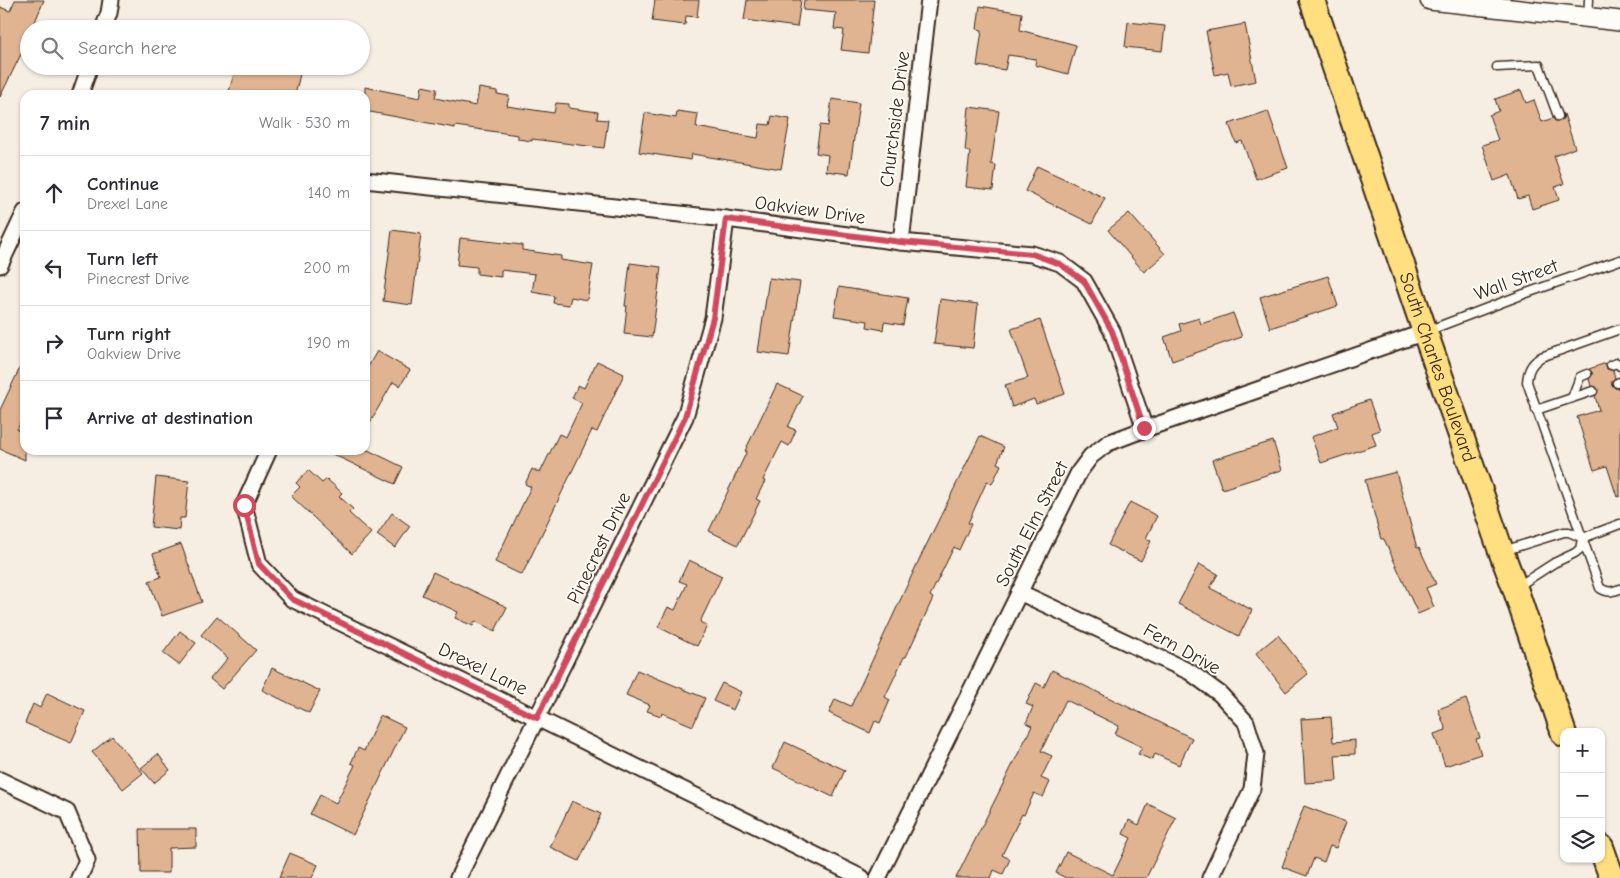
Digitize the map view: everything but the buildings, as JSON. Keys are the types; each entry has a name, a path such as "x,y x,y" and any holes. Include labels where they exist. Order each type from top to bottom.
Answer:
{"main road":[{"name":"South Charles Boulevard","path":"1312,0 1562,728"},
{"path":"1605,858 1612,878"}],"street":[{"path":"106,20 111,0"},
{"name":"Churchside Drive","path":"901,242 928,0"},
{"path":"1430,0 1531,8 1588,8 1620,20"},
{"path":"82,90 87,75"},
{"name":"Oakview Drive","path":"370,181 726,219 901,242 1032,254 1060,264 1084,281 1112,331 1144,428"},
{"name":"Pinecrest Drive","path":"458,878 685,417 713,318 726,219"},
{"path":"0,265 20,223"},
{"name":"South Elm Street","path":"878,878 1079,472 1091,456 1108,443 1144,428 1425,332"},
{"name":"Drexel Lane","path":"267,455 244,505 259,564 292,599 862,878"},
{"name":"Fern Drive","path":"1019,592 1190,672 1220,694 1246,722 1256,754 1252,789 1210,878"},
{"path":"0,780 67,812 87,860 79,878"}],"lane":[{"path":"1497,67 1540,65 1558,116"},
{"name":"Wall Street","path":"1425,332 1620,260"},
{"path":"1620,329 1541,357 1533,362 1527,372 1526,382 1600,588 1611,592 1620,589"},
{"path":"1611,365 1617,363 1620,366"},
{"path":"1572,398 1580,377 1587,374"},
{"path":"1536,410 1593,391"},
{"path":"1501,551 1564,532 1569,532 1583,538 1620,524"},
{"path":"1515,588 1554,563 1575,553 1580,549 1583,538"}],"route":[{"path":"244,505 259,564 292,599 537,718 685,417 713,318 726,219 901,242 1032,254 1060,264 1084,281 1112,331 1144,428"}]}
